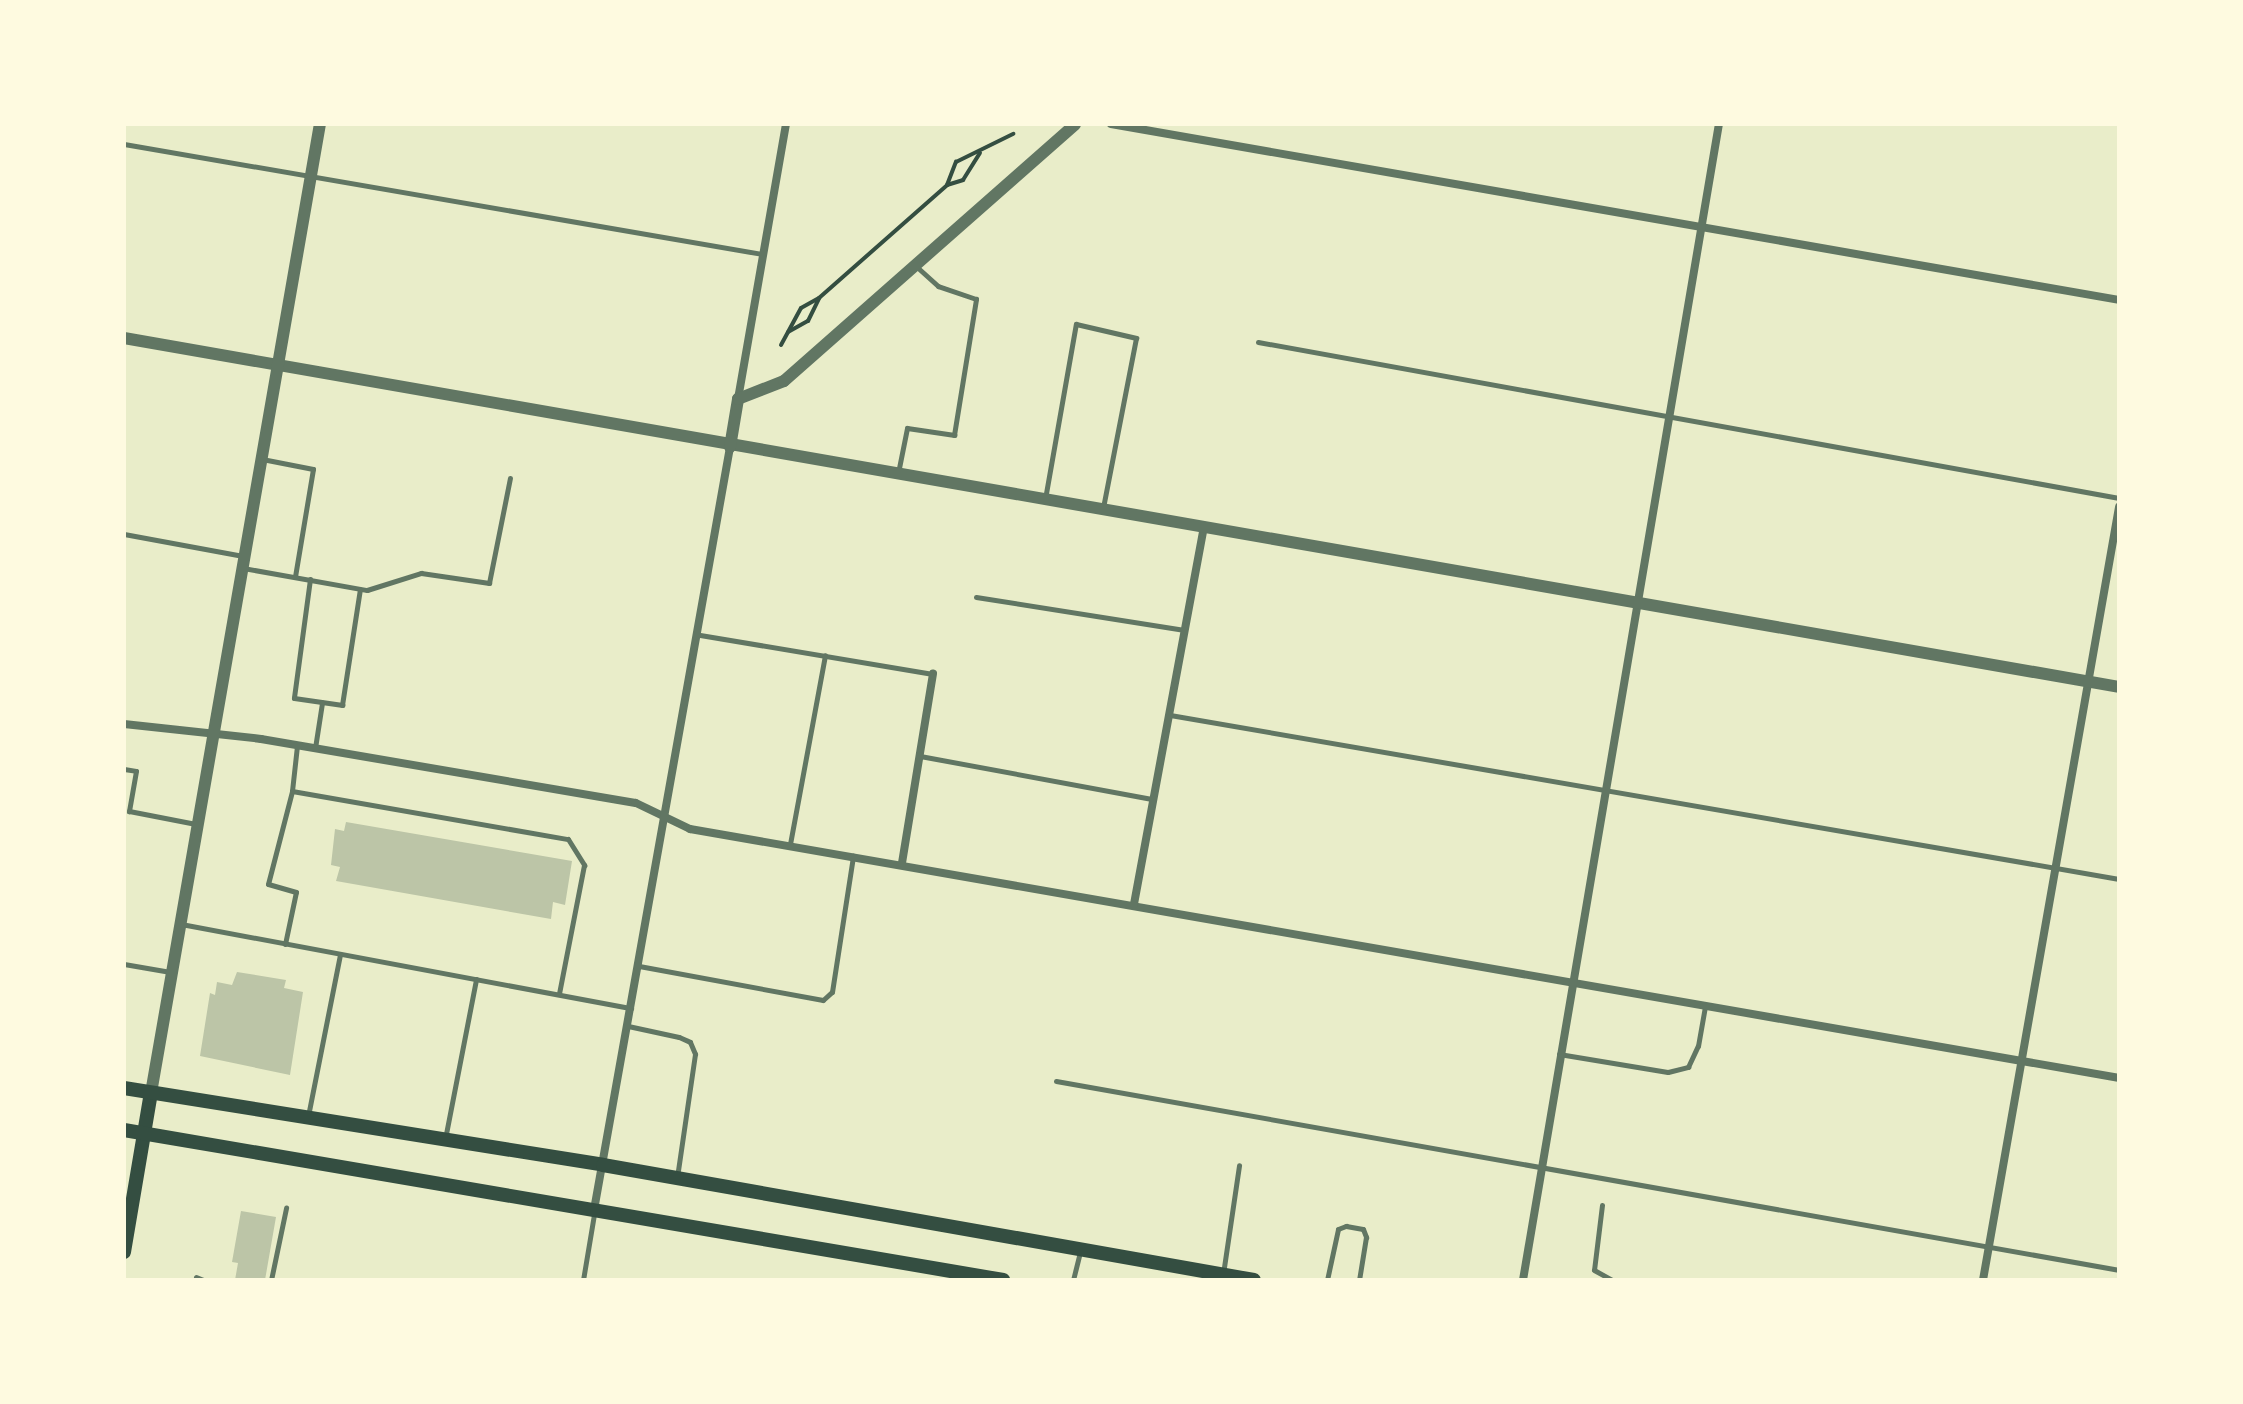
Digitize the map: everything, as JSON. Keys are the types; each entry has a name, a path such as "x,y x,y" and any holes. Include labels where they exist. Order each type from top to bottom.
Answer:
{"main road":[{"path":"124,1088 603,1165 1254,1280"},
{"path":"124,1252 151,1093"},
{"path":"124,1130 1003,1280"}],"street":[{"path":"151,1093 320,124"},
{"path":"594,1210 700,635 786,124"},
{"path":"738,399 784,381 1075,124"},
{"path":"1111,124 2119,300"},
{"path":"1523,1280 1570,979 1719,124"},
{"path":"124,338 730,447 1103,509 2119,687"},
{"path":"1983,1280 2119,507"},
{"path":"1134,904 1204,527"},
{"path":"902,863 933,674"},
{"path":"124,724 297,745 636,803 690,829 1570,979 2119,1078"}],"lane":[{"path":"124,144 763,255"},
{"path":"898,475 907,428 954,435 976,299 938,286 914,265"},
{"path":"1045,500 1076,324 1136,338 1103,509"},
{"path":"1258,342 2119,498"},
{"path":"261,459 313,469 295,577"},
{"path":"124,534 295,577 360,589 391,586 421,573 489,583 510,478"},
{"path":"310,579 294,698 342,705 360,589"},
{"path":"976,597 1184,630"},
{"path":"700,635 933,674"},
{"path":"790,844 825,655"},
{"path":"315,748 322,703"},
{"path":"1168,715 2119,879"},
{"path":"285,944 296,892 268,884 292,791 297,745"},
{"path":"919,756 1153,799"},
{"path":"124,769 136,771 129,811 197,824"},
{"path":"292,791 568,839 584,865 559,994"},
{"path":"639,966 823,1000 832,992 853,855"},
{"path":"180,924 631,1008"},
{"path":"307,1117 340,954"},
{"path":"124,964 172,972"},
{"path":"445,1139 476,979"},
{"path":"1558,1054 1668,1072 1688,1067 1698,1046 1705,1003"},
{"path":"628,1026 679,1037 690,1042 695,1054 677,1180"},
{"path":"1056,1081 1540,1170 2119,1270"},
{"path":"1223,1275 1239,1165"},
{"path":"1602,1205 1594,1270 1612,1280"},
{"path":"271,1280 286,1208"},
{"path":"583,1280 594,1210"},
{"path":"1327,1280 1338,1229 1346,1226 1363,1229 1366,1237 1359,1280"},
{"path":"1073,1280 1080,1250"}],"path":[{"path":"947,185 956,162 980,153 1013,134"},
{"path":"781,345 801,308 819,298 947,185 963,180 977,166 980,153"},
{"path":"788,332 808,321 819,298"}],"building":[{"path":"346,822 572,861 565,905 553,902 551,919 336,881 340,867 331,865 335,829 344,831"},
{"path":"237,972 286,980 284,988 303,992 290,1075 200,1056 210,993 215,995 217,982 232,985"},
{"path":"241,1211 276,1217 265,1280 235,1280 238,1263 232,1262"}]}
